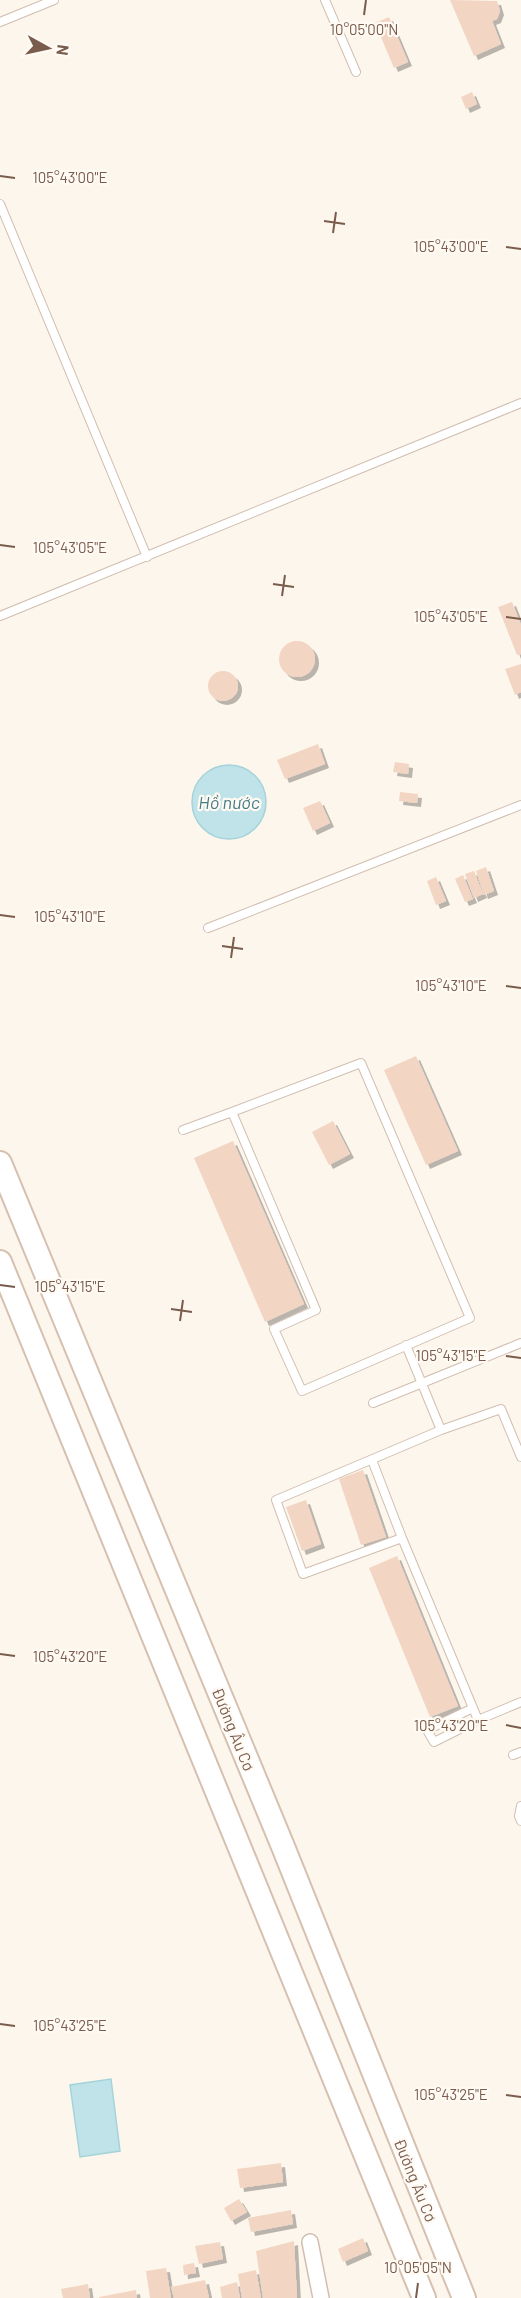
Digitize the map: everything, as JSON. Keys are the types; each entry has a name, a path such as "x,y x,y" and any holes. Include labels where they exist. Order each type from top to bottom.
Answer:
{"street":[{"name":"Đường Âu Cơ","path":"0,1163 279,1838 464,2298"},
{"path":"0,1263 424,2298"},
{"path":"310,2242 321,2298"}],"lane":[{"path":"0,22 54,0"},
{"path":"325,0 356,72"},
{"path":"0,204 147,557"},
{"path":"0,616 521,403"},
{"path":"208,928 521,805"},
{"path":"183,1130 362,1063 470,1318 302,1391 274,1329 315,1310 232,1112"},
{"path":"373,1403 521,1343"},
{"path":"406,1345 441,1430"},
{"path":"402,1538 303,1574 276,1500 441,1430 501,1409 521,1457"},
{"path":"372,1460 478,1720"},
{"path":"473,1708 427,1730 434,1742 521,1702"},
{"path":"513,1755 521,1752"},
{"path":"521,1806 519,1815 521,1821"}],"water":[{"name":"Hồ nước","path":"229,765 250,771 260,781 266,802 260,823 250,833 229,839 208,833 198,823 192,802 198,781 208,771"},
{"path":"111,2079 120,2151 80,2157 70,2085"}],"building":[{"path":"450,0 497,1 500,11 497,19 492,21 501,44 474,56"},
{"path":"389,17 408,62 394,68 375,23"},
{"path":"472,92 477,104 466,109 461,97"},
{"path":"512,602 521,625 521,654 517,655 498,607"},
{"path":"297,641 310,646 315,659 310,672 297,677 284,672 279,659 284,646"},
{"path":"521,664 521,692 515,695 505,669"},
{"path":"223,671 234,675 238,686 234,697 223,701 212,697 208,686 212,675"},
{"path":"318,744 325,764 285,779 277,760"},
{"path":"395,762 409,764 408,774 393,772"},
{"path":"400,792 418,794 417,803 399,801"},
{"path":"320,801 330,823 313,831 303,808"},
{"path":"486,867 494,891 484,895 476,871"},
{"path":"474,871 483,894 474,898 465,874"},
{"path":"463,875 473,899 465,902 455,879"},
{"path":"436,877 446,901 436,905 427,881"},
{"path":"416,1056 458,1151 426,1165 384,1070"},
{"path":"333,1121 350,1154 329,1165 312,1132"},
{"path":"233,1141 304,1304 265,1322 194,1158"},
{"path":"363,1470 386,1537 361,1545 339,1479"},
{"path":"306,1500 321,1544 302,1551 286,1507"},
{"path":"397,1556 458,1706 430,1717 369,1568"},
{"path":"281,2163 283,2182 240,2188 237,2169"},
{"path":"239,2199 247,2212 231,2221 224,2208"},
{"path":"291,2210 293,2224 251,2232 248,2218"},
{"path":"363,2238 368,2251 343,2262 338,2249"},
{"path":"294,2241 297,2298 263,2298 256,2251"},
{"path":"220,2242 223,2259 199,2264 195,2246"},
{"path":"194,2263 196,2273 184,2275 183,2265"},
{"path":"166,2268 171,2298 150,2298 146,2271"},
{"path":"256,2270 261,2298 242,2298 238,2274"},
{"path":"205,2280 209,2298 174,2298 171,2287"},
{"path":"237,2282 240,2298 222,2298 220,2287"},
{"path":"88,2284 90,2298 63,2298 61,2289"},
{"path":"136,2290 137,2298 99,2298 99,2297"}]}
